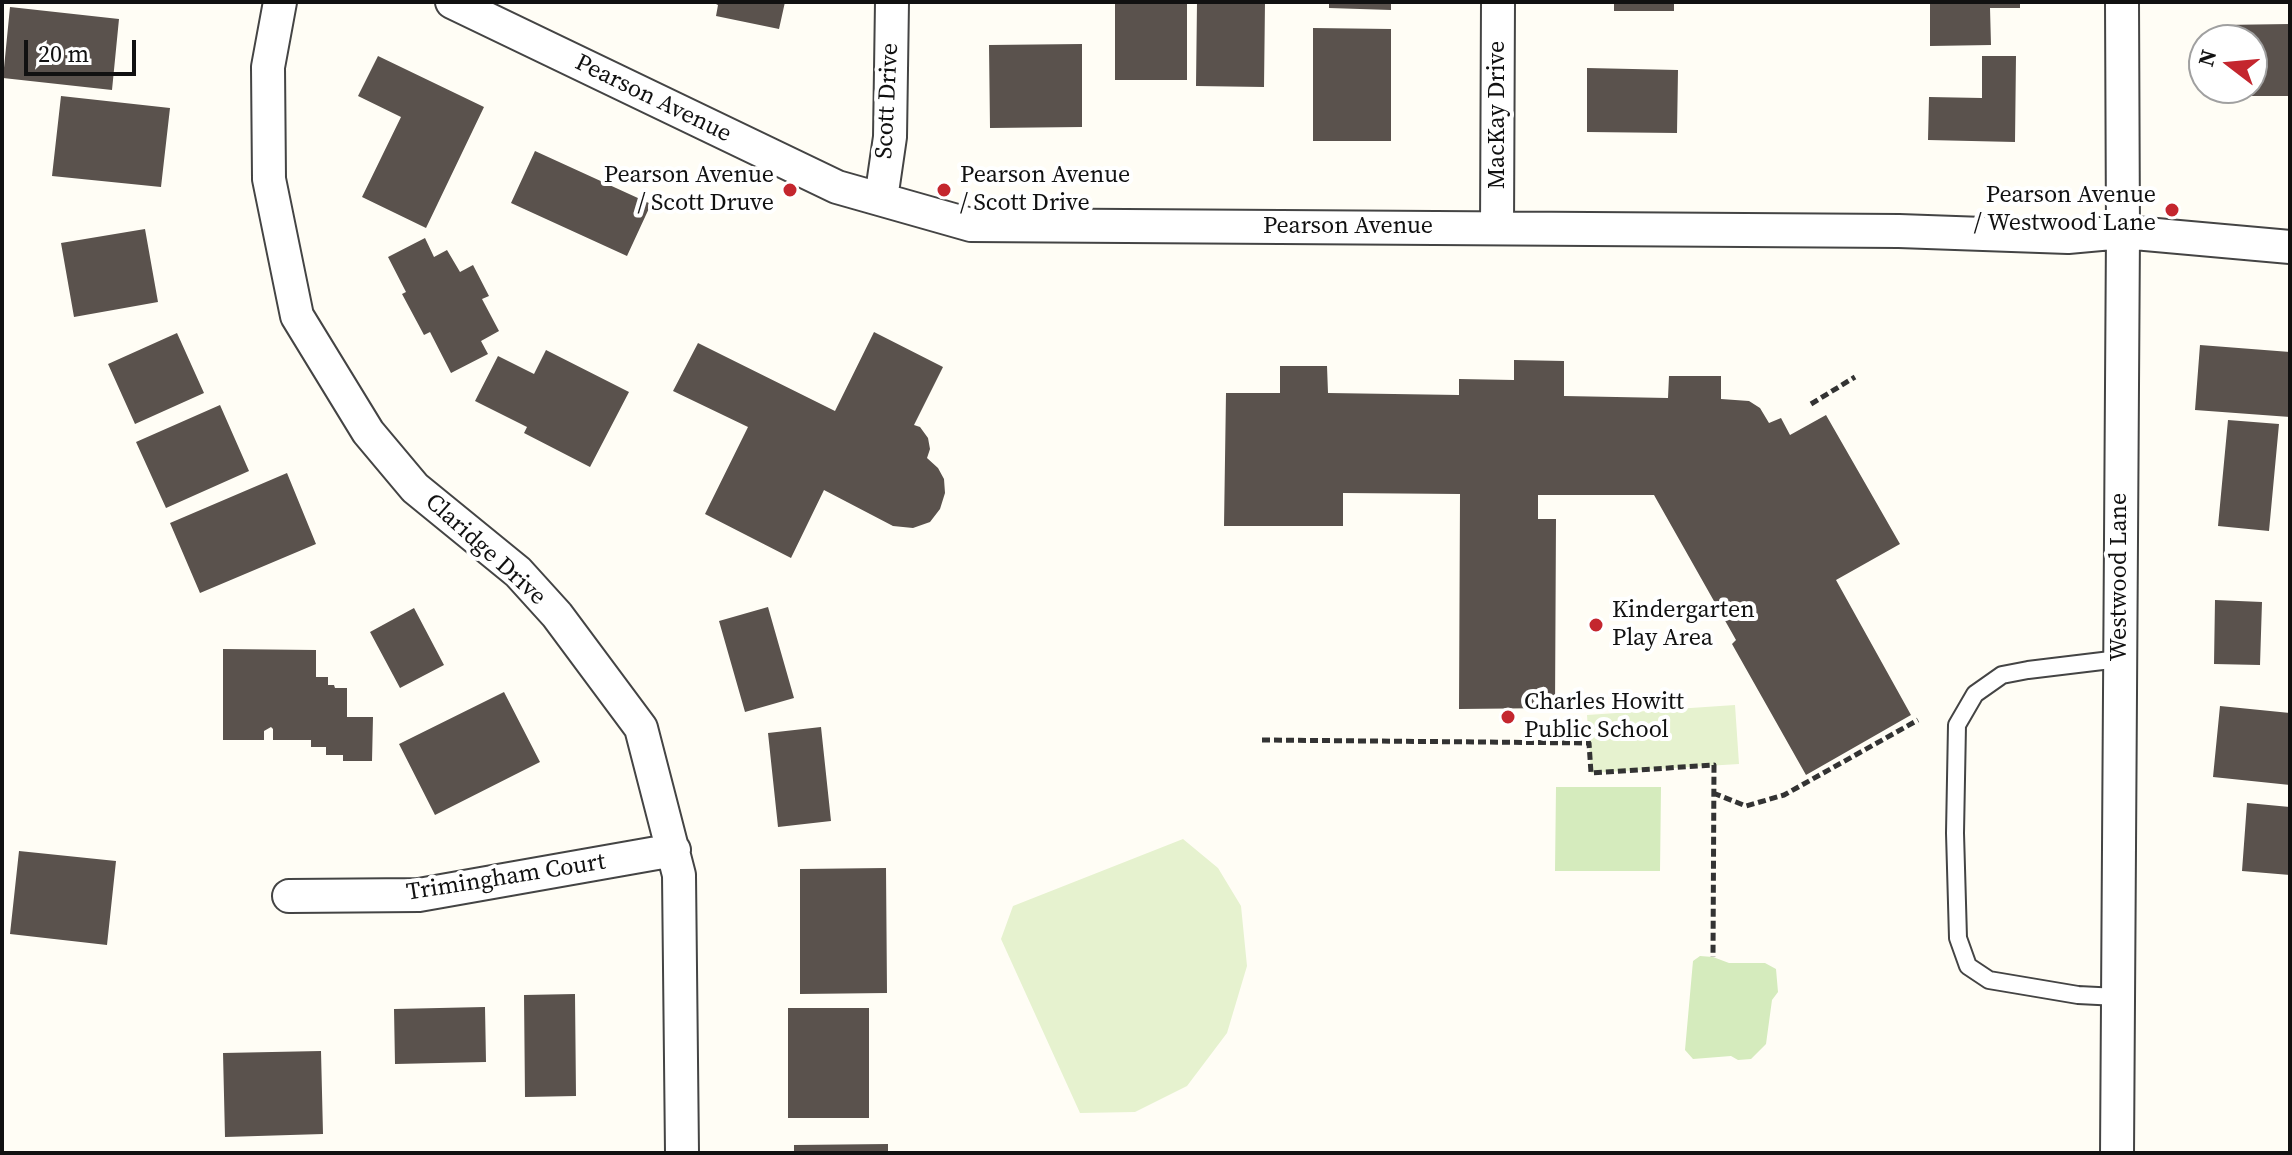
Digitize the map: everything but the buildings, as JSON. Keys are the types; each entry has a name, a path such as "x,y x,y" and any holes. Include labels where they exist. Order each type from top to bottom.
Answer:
{"street":[{"name":"Claridge Drive","path":"280,2 268,67 269,179 297,316 368,432 415,488 518,572 557,615 641,728 679,875 682,1153"},
{"name":"Pearson Avenue","path":"452,2 837,187 971,225 1899,231 2068,237 2123,232 2290,247"},
{"name":"Scott Drive","path":"881,199 890,137 892,2"},
{"name":"MacKay Drive","path":"1497,228 1498,2"},
{"name":"Westwood Lane","path":"2117,1153 2122,2"},
{"name":"Trimingham Court","path":"289,896 419,895 674,850"}],"lane":[{"path":"2118,997 2078,995 1989,980 1968,966 1958,938 1955,833 1957,725 1975,694 2002,675 2119,659"}],"path":[{"path":"1811,404 1855,377"},
{"path":"1713,793 1746,806 1784,795 1918,720"},
{"path":"1262,740 1589,743 1591,773 1714,765 1713,957"}],"green space":[{"path":"1735,705 1739,764 1591,773 1587,715"},
{"path":"1556,787 1661,787 1660,871 1555,871"},
{"path":"1183,839 1218,868 1241,906 1247,966 1227,1033 1187,1086 1135,1112 1080,1113 1001,939 1013,906"},
{"path":"1700,956 1729,963 1765,963 1776,969 1778,992 1772,1000 1766,1044 1751,1059 1738,1060 1731,1056 1693,1059 1685,1050 1693,961"}],"place":[{"name":"Pearson Avenue / Scott Druve","path":"790,190"},
{"name":"Pearson Avenue / Scott Drive","path":"944,190"},
{"name":"Pearson Avenue / Westwood Lane","path":"2172,210"},
{"name":"Kindergarten Play Area","path":"1596,625"},
{"name":"Charles Howitt Public School","path":"1508,717"}]}
